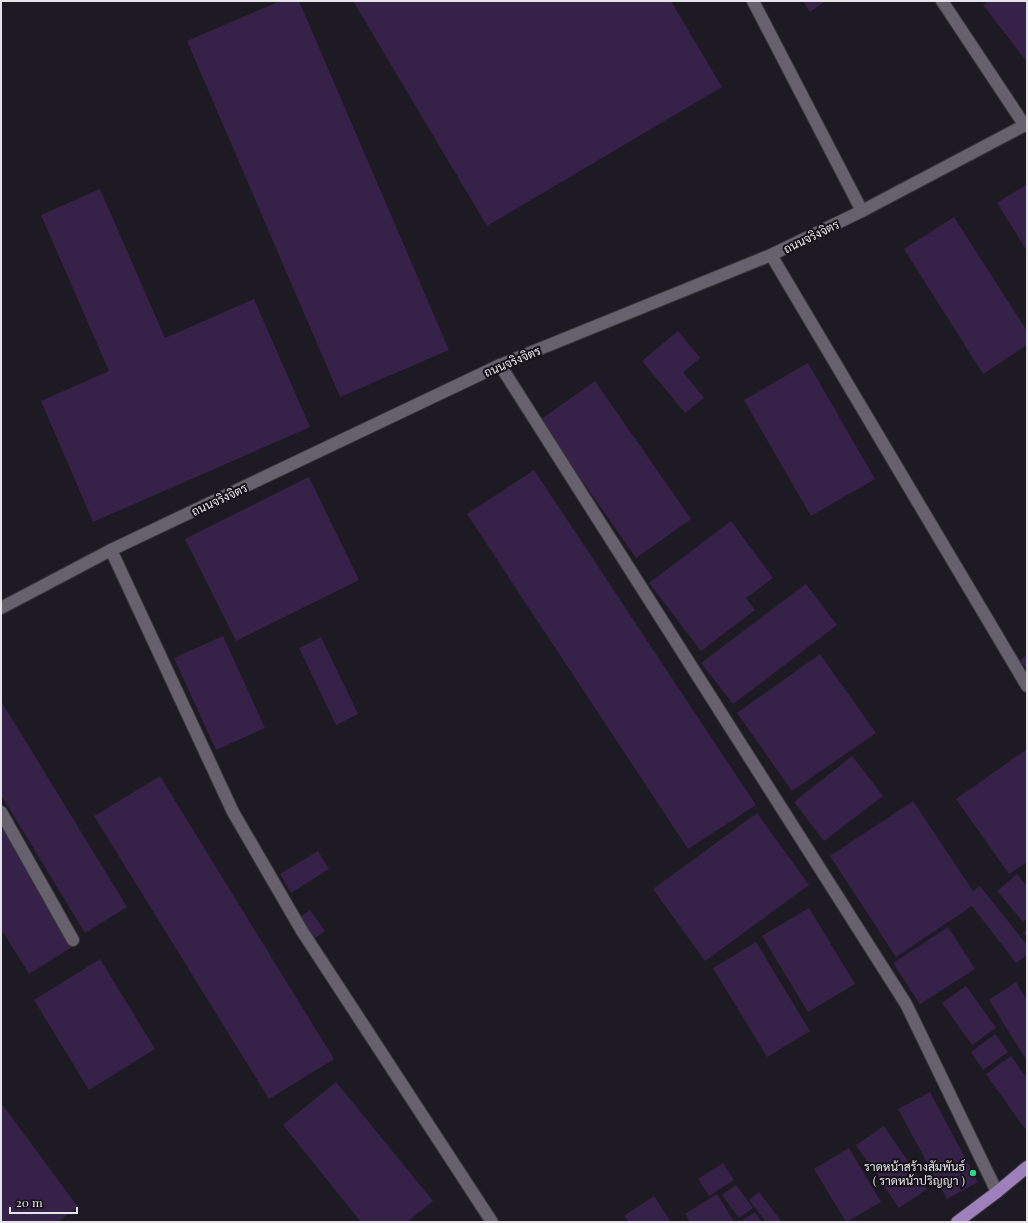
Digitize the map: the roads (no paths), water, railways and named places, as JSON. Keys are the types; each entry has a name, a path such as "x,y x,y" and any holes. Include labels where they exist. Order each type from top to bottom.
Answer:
{"main road":[{"path":"956,1222 998,1192 1027,1167"}],"street":[{"path":"753,1 862,211"},
{"path":"942,1 1026,125"},
{"name":"ถนนจริงจิตร","path":"1,608 111,550 500,365 771,255 862,211 1026,125"},
{"path":"771,255 1027,686"},
{"path":"500,365 906,1004 998,1192"},
{"path":"111,550 233,812 302,931 492,1222"},
{"path":"1,812 74,940"}],"place":[{"name":"ราดหน้าสร้างสัมพันธ์ ( ราดหน้าปริญญา )","path":"973,1173"}]}
